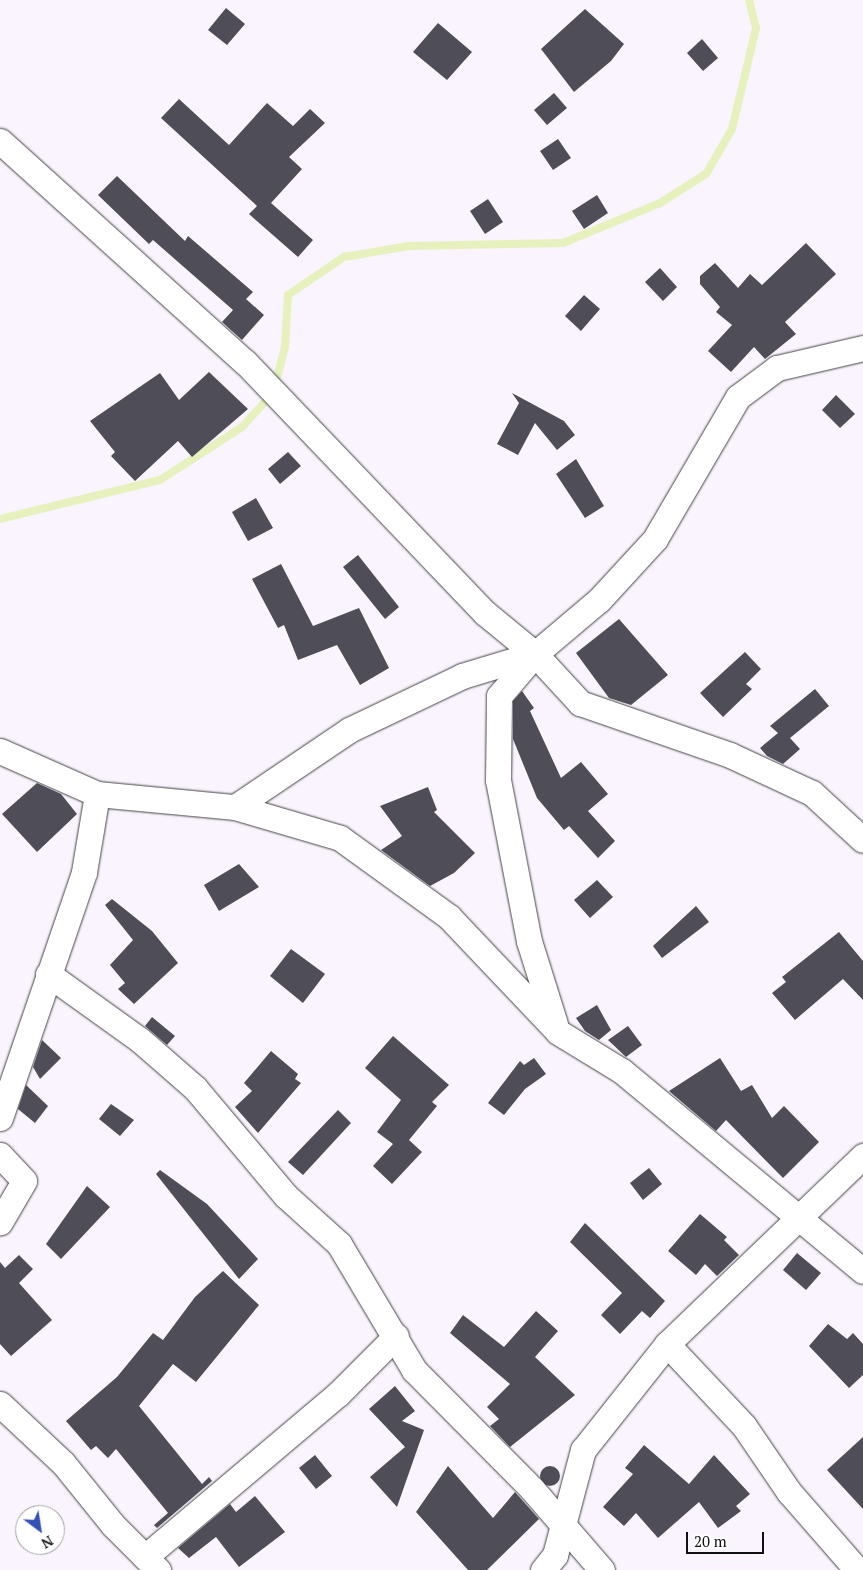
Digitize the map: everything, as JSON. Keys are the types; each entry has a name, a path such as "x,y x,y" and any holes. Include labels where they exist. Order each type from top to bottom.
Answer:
{"street":[{"path":"0,141 245,362 485,613 535,654 580,703 730,755 812,793 863,840"},
{"path":"558,1032 529,941 498,780 499,696 535,654 599,600 655,539 738,397 777,368 863,348"},
{"path":"235,807 349,730 462,676 535,654"},
{"path":"0,752 97,794 235,807 340,838 449,917 558,1032 622,1071 863,1271"},
{"path":"0,1118 84,872 97,794"},
{"path":"48,974 140,1040 195,1088 286,1196 339,1244 396,1336 414,1370 562,1524 602,1570"},
{"path":"0,1154 24,1181 0,1222"},
{"path":"543,1570 555,1555 583,1450 668,1344 863,1156"},
{"path":"0,1404 63,1463 152,1564 338,1394 396,1336"},
{"path":"668,1344 744,1426 789,1492 857,1570"}],"building":[{"path":"226,8 245,24 227,45 208,30"},
{"path":"585,9 624,44 611,61 574,92 541,49"},
{"path":"438,23 472,52 447,80 413,52"},
{"path":"702,39 718,58 703,71 687,53"},
{"path":"554,93 567,108 547,125 534,110"},
{"path":"179,99 229,145 267,103 293,126 310,109 325,123 289,157 302,169 271,203 313,240 298,257 249,214 257,206 161,118"},
{"path":"558,139 571,158 553,170 540,151"},
{"path":"117,176 185,241 188,236 253,292 246,299 264,315 242,340 222,322 233,310 153,240 149,244 98,195"},
{"path":"597,195 608,213 584,229 572,211"},
{"path":"488,199 503,222 485,234 470,211"},
{"path":"806,243 836,274 785,322 796,334 765,359 754,347 731,372 708,351 732,325 716,312 720,307 700,284 700,276 715,263 738,288 750,274 762,285"},
{"path":"660,268 677,287 663,301 645,282"},
{"path":"584,295 600,309 581,331 565,316"},
{"path":"209,372 248,409 192,457 178,441 135,481 111,456 115,452 90,421 160,373 179,400"},
{"path":"512,393 564,421 575,435 557,450 535,423 518,455 497,444 519,403"},
{"path":"836,395 855,414 840,428 822,410"},
{"path":"288,452 301,466 280,484 268,469"},
{"path":"576,459 604,506 585,518 556,474"},
{"path":"256,498 273,528 248,541 232,512"},
{"path":"358,555 399,607 385,619 343,567"},
{"path":"281,564 313,626 359,608 389,668 360,685 337,645 298,660 284,625 278,628 252,579"},
{"path":"619,619 668,675 631,705 609,698 576,653"},
{"path":"745,652 761,669 746,684 752,689 723,717 700,693"},
{"path":"815,689 829,706 790,738 800,749 783,764 767,756 760,748 778,733 770,726"},
{"path":"522,691 534,708 530,711 561,778 581,762 608,794 588,811 615,841 598,858 569,826 564,830 537,798 513,739 513,701"},
{"path":"37,783 61,794 77,814 37,852 2,814"},
{"path":"428,787 437,810 434,812 475,853 454,873 430,886 381,850 402,836 380,806"},
{"path":"239,864 259,887 219,911 204,885"},
{"path":"597,880 613,897 590,918 574,900"},
{"path":"112,899 152,931 178,963 134,1004 118,989 125,983 110,965 133,940 105,905"},
{"path":"696,906 709,922 662,958 653,946"},
{"path":"839,932 863,961 863,1000 843,979 795,1020 772,993 786,982 782,977"},
{"path":"291,949 325,974 303,1003 270,976"},
{"path":"597,1005 611,1030 599,1040 585,1031 576,1018"},
{"path":"152,1017 175,1036 167,1045 145,1026"},
{"path":"628,1026 642,1045 626,1057 608,1040"},
{"path":"393,1036 449,1085 432,1102 437,1106 409,1140 422,1152 392,1184 373,1166 393,1144 377,1132 401,1100 365,1068"},
{"path":"42,1040 61,1058 40,1079 33,1067"},
{"path":"271,1051 298,1074 295,1079 301,1083 258,1133 235,1107 252,1091 244,1083"},
{"path":"534,1058 546,1074 525,1089 504,1115 488,1103 520,1061 524,1065"},
{"path":"720,1058 741,1091 752,1085 772,1118 784,1106 819,1142 783,1178 726,1120 716,1131 669,1091"},
{"path":"26,1085 48,1106 35,1123 18,1109"},
{"path":"111,1104 134,1120 120,1136 99,1119"},
{"path":"338,1110 351,1123 303,1175 288,1162"},
{"path":"649,1168 662,1184 643,1200 630,1183"},
{"path":"160,1170 207,1204 258,1259 239,1279 156,1174"},
{"path":"87,1186 110,1207 61,1259 46,1244"},
{"path":"700,1214 727,1237 724,1240 739,1255 717,1276 705,1264 696,1275 668,1251"},
{"path":"585,1223 665,1301 650,1318 642,1311 620,1334 601,1315 622,1293 570,1242"},
{"path":"797,1253 821,1273 806,1290 783,1270"},
{"path":"19,1255 33,1269 19,1283 52,1320 11,1356 0,1344 0,1262 5,1268"},
{"path":"223,1271 259,1305 196,1382 173,1364 139,1406 202,1484 209,1477 212,1481 157,1528 154,1525 168,1513 116,1449 108,1458 96,1446 91,1450 66,1421 117,1377 153,1333 163,1340 195,1297"},
{"path":"536,1311 558,1331 535,1357 575,1395 510,1447 490,1426 499,1419 487,1407 510,1384 450,1333 463,1315 504,1347"},
{"path":"828,1324 847,1339 853,1333 863,1344 863,1375 849,1388 809,1346"},
{"path":"395,1386 415,1411 402,1421 424,1430 397,1507 370,1477 405,1447 369,1409"},
{"path":"863,1437 863,1509 827,1470"},
{"path":"644,1445 689,1484 714,1455 750,1494 736,1506 741,1511 718,1528 699,1502 658,1538 636,1513 624,1526 603,1507 633,1474 625,1468"},
{"path":"315,1455 332,1476 316,1489 299,1468"},
{"path":"448,1466 493,1518 515,1492 539,1519 487,1570 468,1570 416,1512"},
{"path":"550,1466 557,1469 560,1476 557,1483 550,1486 543,1483 540,1476 543,1469"},
{"path":"255,1496 285,1532 239,1567 216,1537 189,1558 178,1548 230,1504 236,1512"}],"waterway":[{"path":"0,519 160,480 242,427 273,393 285,347 288,295 344,257 409,246 563,243 660,203 706,174 732,129 756,28 749,0"}]}
